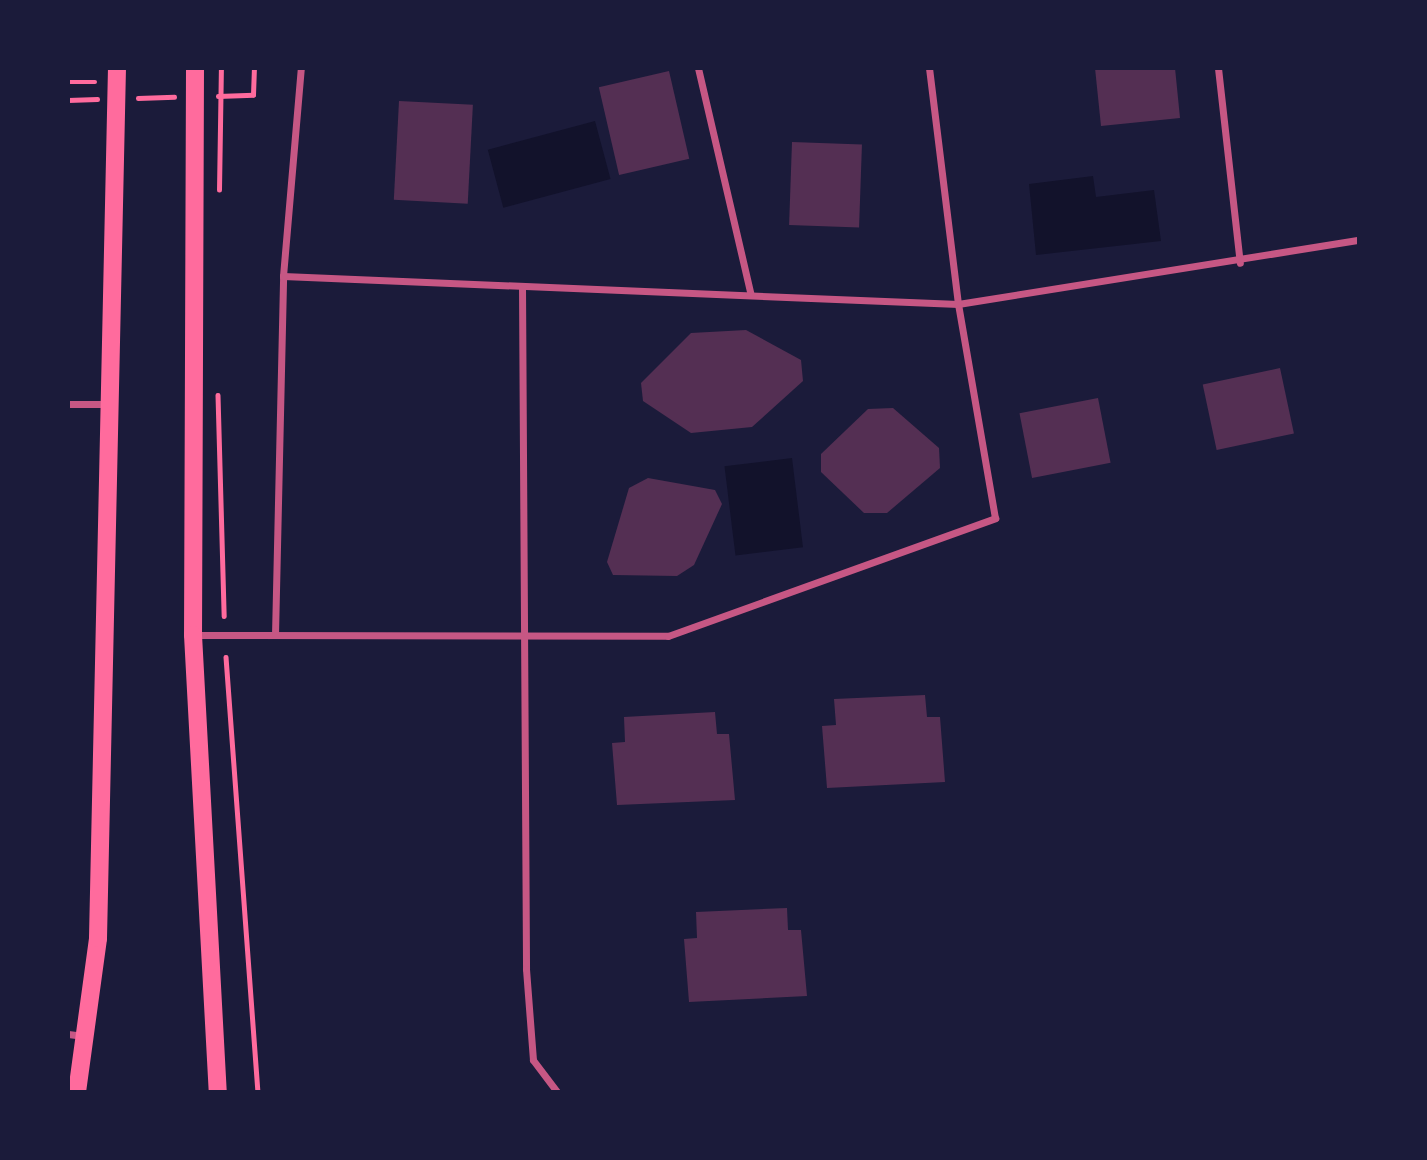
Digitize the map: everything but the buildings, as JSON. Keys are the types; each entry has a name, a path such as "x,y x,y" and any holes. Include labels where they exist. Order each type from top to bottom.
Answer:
{"main road":[{"path":"77,1092 77,1035 98,938 117,68"},
{"path":"195,68 193,635 218,1092"}],"street":[{"path":"275,635 283,276 301,68"},
{"path":"698,68 751,295"},
{"path":"193,635 523,640 668,636 995,519 958,304 929,68"},
{"path":"1218,68 1240,263"},
{"path":"283,276 958,304 1240,263 1359,240"},
{"path":"522,286 526,970 533,1060 557,1092"},
{"path":"68,404 111,404"}],"path":[{"path":"219,203 221,68"},
{"path":"214,96 253,95 254,68"},
{"path":"68,82 97,82"},
{"path":"134,98 187,97"},
{"path":"68,100 108,99"},
{"path":"218,379 224,616"},
{"path":"226,657 258,1092"}],"shaded area":[{"path":"595,121 611,179 503,208 488,150"},
{"path":"1093,176 1096,197 1154,190 1161,241 1036,255 1029,184"},
{"path":"792,458 803,547 735,556 725,466"}]}
